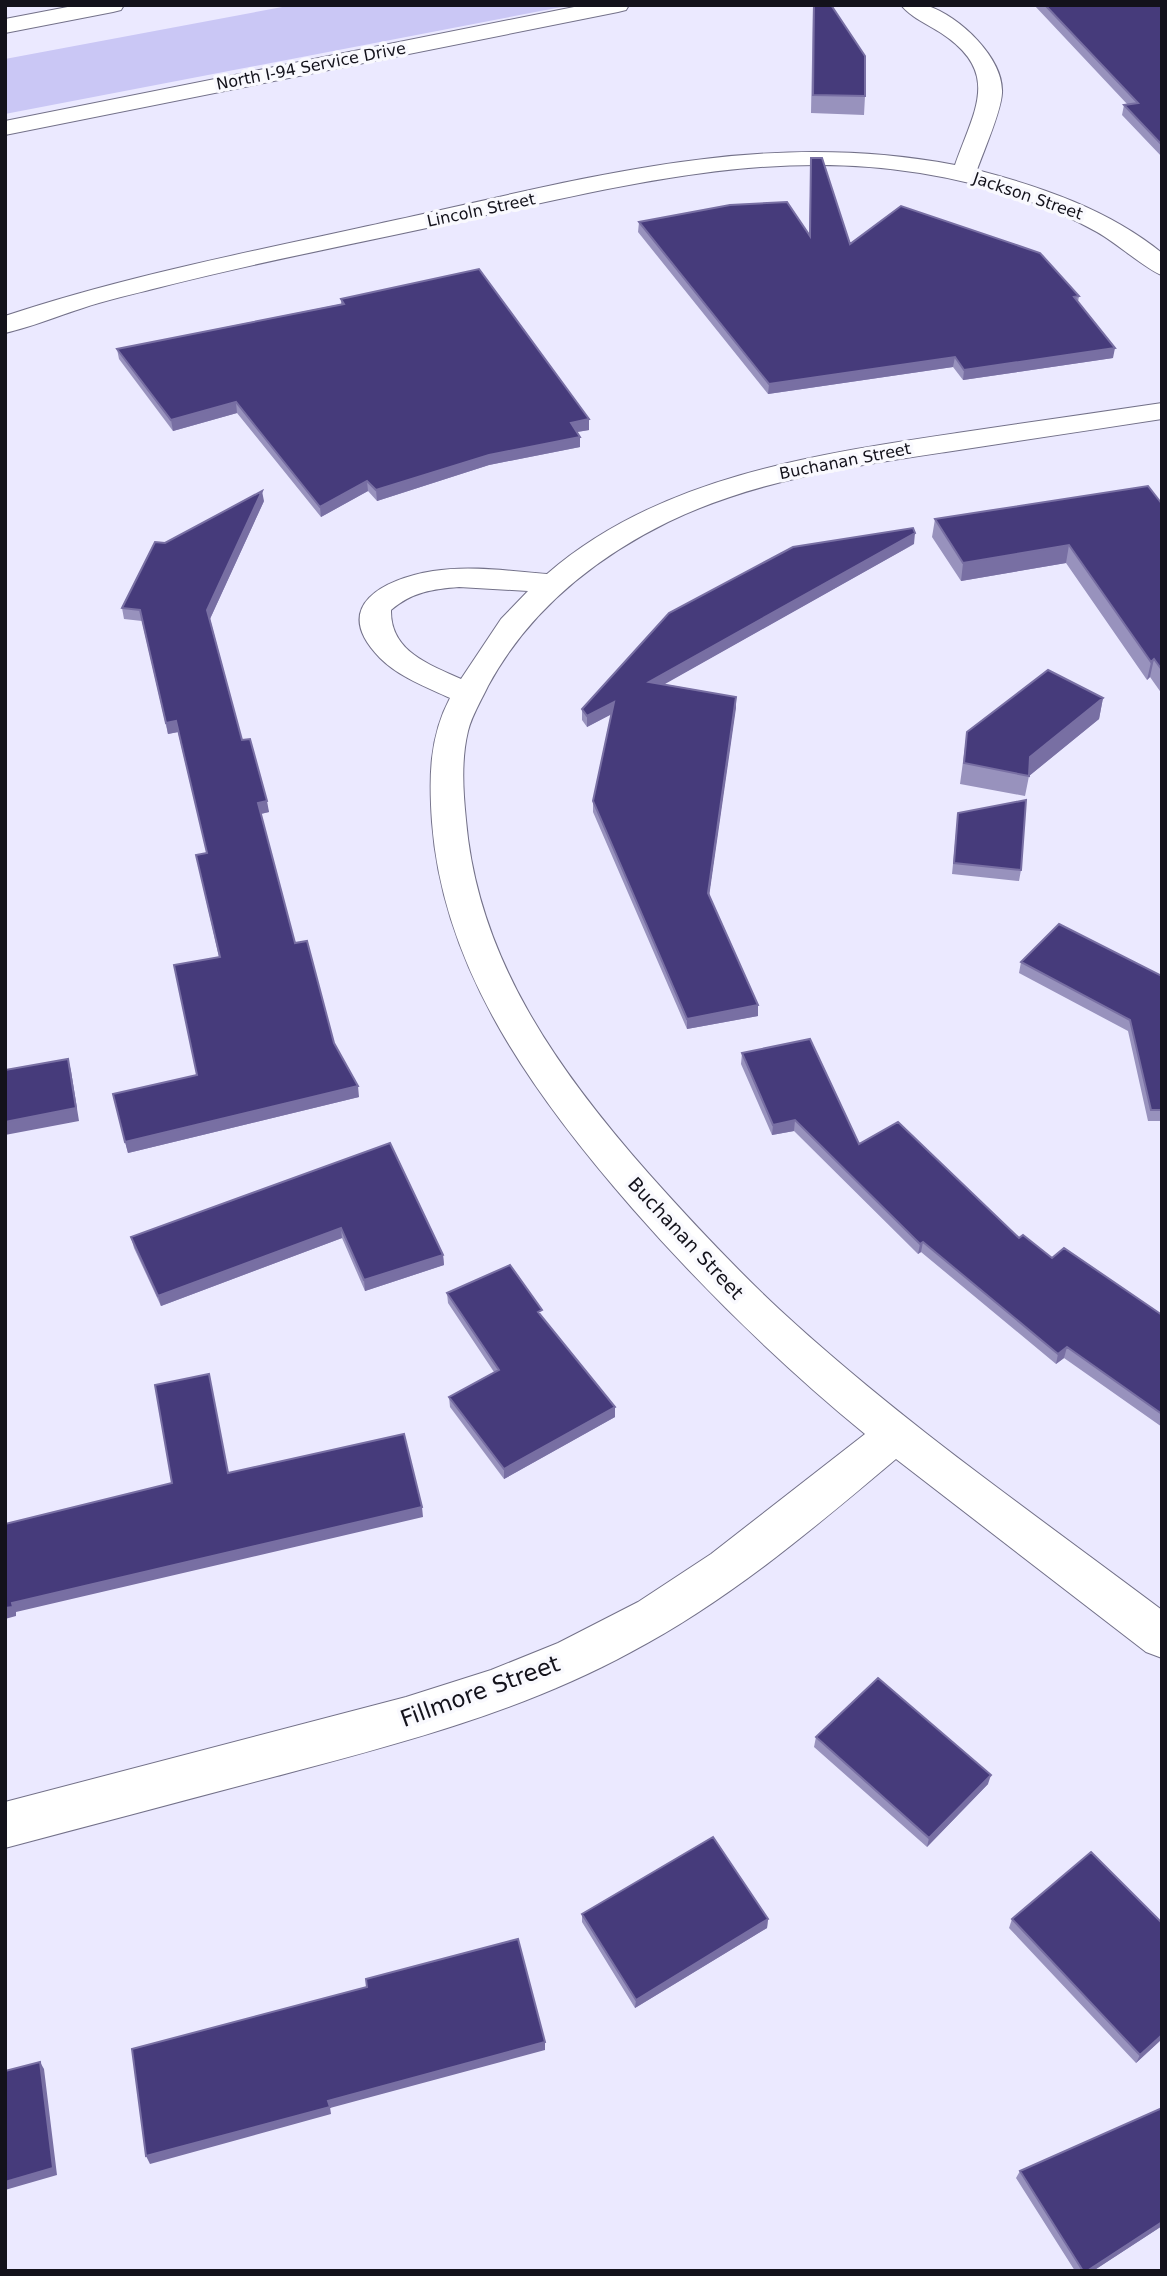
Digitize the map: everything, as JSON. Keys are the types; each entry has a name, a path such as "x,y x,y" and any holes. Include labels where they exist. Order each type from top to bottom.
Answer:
{"main road":[{"path":"5,26 113,5"},
{"name":"North I-94 Service Drive","path":"5,128 618,5"},
{"name":"Jackson Street","path":"912,5 966,40 986,64 992,81 991,94 964,174 1055,202 1130,241 1162,267"},
{"name":"Lincoln Street","path":"5,325 74,302 162,279 685,166 766,158 850,158 912,164 964,174"},
{"name":"Buchanan Street","path":"1162,411 852,458 751,481 692,502 650,521 605,546 553,584 514,622 482,666 453,727 446,792 454,873 473,940 514,1026 549,1078 600,1144 684,1242 785,1340 896,1434 1162,1637"},
{"path":"468,694 398,658 383,643 375,624 376,607 394,591 423,580 553,584"},
{"name":"Fillmore Street","path":"5,1825 382,1727 532,1676 615,1638 715,1579 783,1529 896,1434"}],"shaded area":[{"path":"293,5 572,5 5,114 5,59"}],"building":[{"path":"814,5 831,5 865,56 865,96 813,95"},
{"path":"1045,5 1162,5 1162,145 1124,105 1138,103"},
{"path":"811,158 822,158 850,244 901,206 1040,253 1079,296 1074,297 1115,348 964,370 955,357 769,384 639,222 730,205 787,202 810,236"},
{"path":"479,269 589,419 571,423 580,437 489,455 376,490 367,481 320,507 236,402 171,420 117,349 344,304 341,299"},
{"path":"1148,486 1162,504 1162,670 1154,659 1151,662 1069,545 963,563 935,519"},
{"path":"262,491 207,610 242,740 250,739 267,801 258,803 295,943 307,941 334,1043 358,1086 125,1142 113,1094 197,1075 174,965 220,957 196,855 207,853 176,721 166,723 140,610 122,608 155,542 165,543"},
{"path":"913,528 915,533 649,682 736,697 708,893 758,1005 687,1019 593,801 614,702 587,716 582,709 669,613 793,547"},
{"path":"1048,670 1103,698 1030,757 1029,776 964,763 967,732"},
{"path":"1026,800 1021,870 954,863 958,813"},
{"path":"1059,924 1162,976 1162,1110 1151,1110 1130,1020 1021,962"},
{"path":"810,1039 859,1144 898,1122 1019,1238 1023,1235 1052,1258 1064,1248 1162,1315 1162,1414 1067,1347 1058,1354 923,1242 920,1244 795,1120 773,1125 742,1053"},
{"path":"68,1059 76,1108 5,1122 5,1070"},
{"path":"390,1143 443,1255 364,1280 341,1228 158,1296 131,1237"},
{"path":"510,1265 542,1310 538,1312 615,1407 504,1469 449,1397 499,1370 447,1293"},
{"path":"209,1374 228,1473 404,1434 422,1507 12,1603 13,1607 5,1608 5,1524 172,1483 155,1385"},
{"path":"878,1678 991,1775 929,1838 816,1737"},
{"path":"713,1837 768,1919 636,2000 582,1914"},
{"path":"1091,1852 1162,1923 1162,2035 1140,2055 1012,1919"},
{"path":"518,1939 545,2042 328,2101 330,2107 146,2156 132,2049 367,1987 366,1979"},
{"path":"40,2062 53,2168 5,2182 5,2071"},
{"path":"1162,2108 1162,2222 1087,2271 1083,2271 1020,2171"}]}
